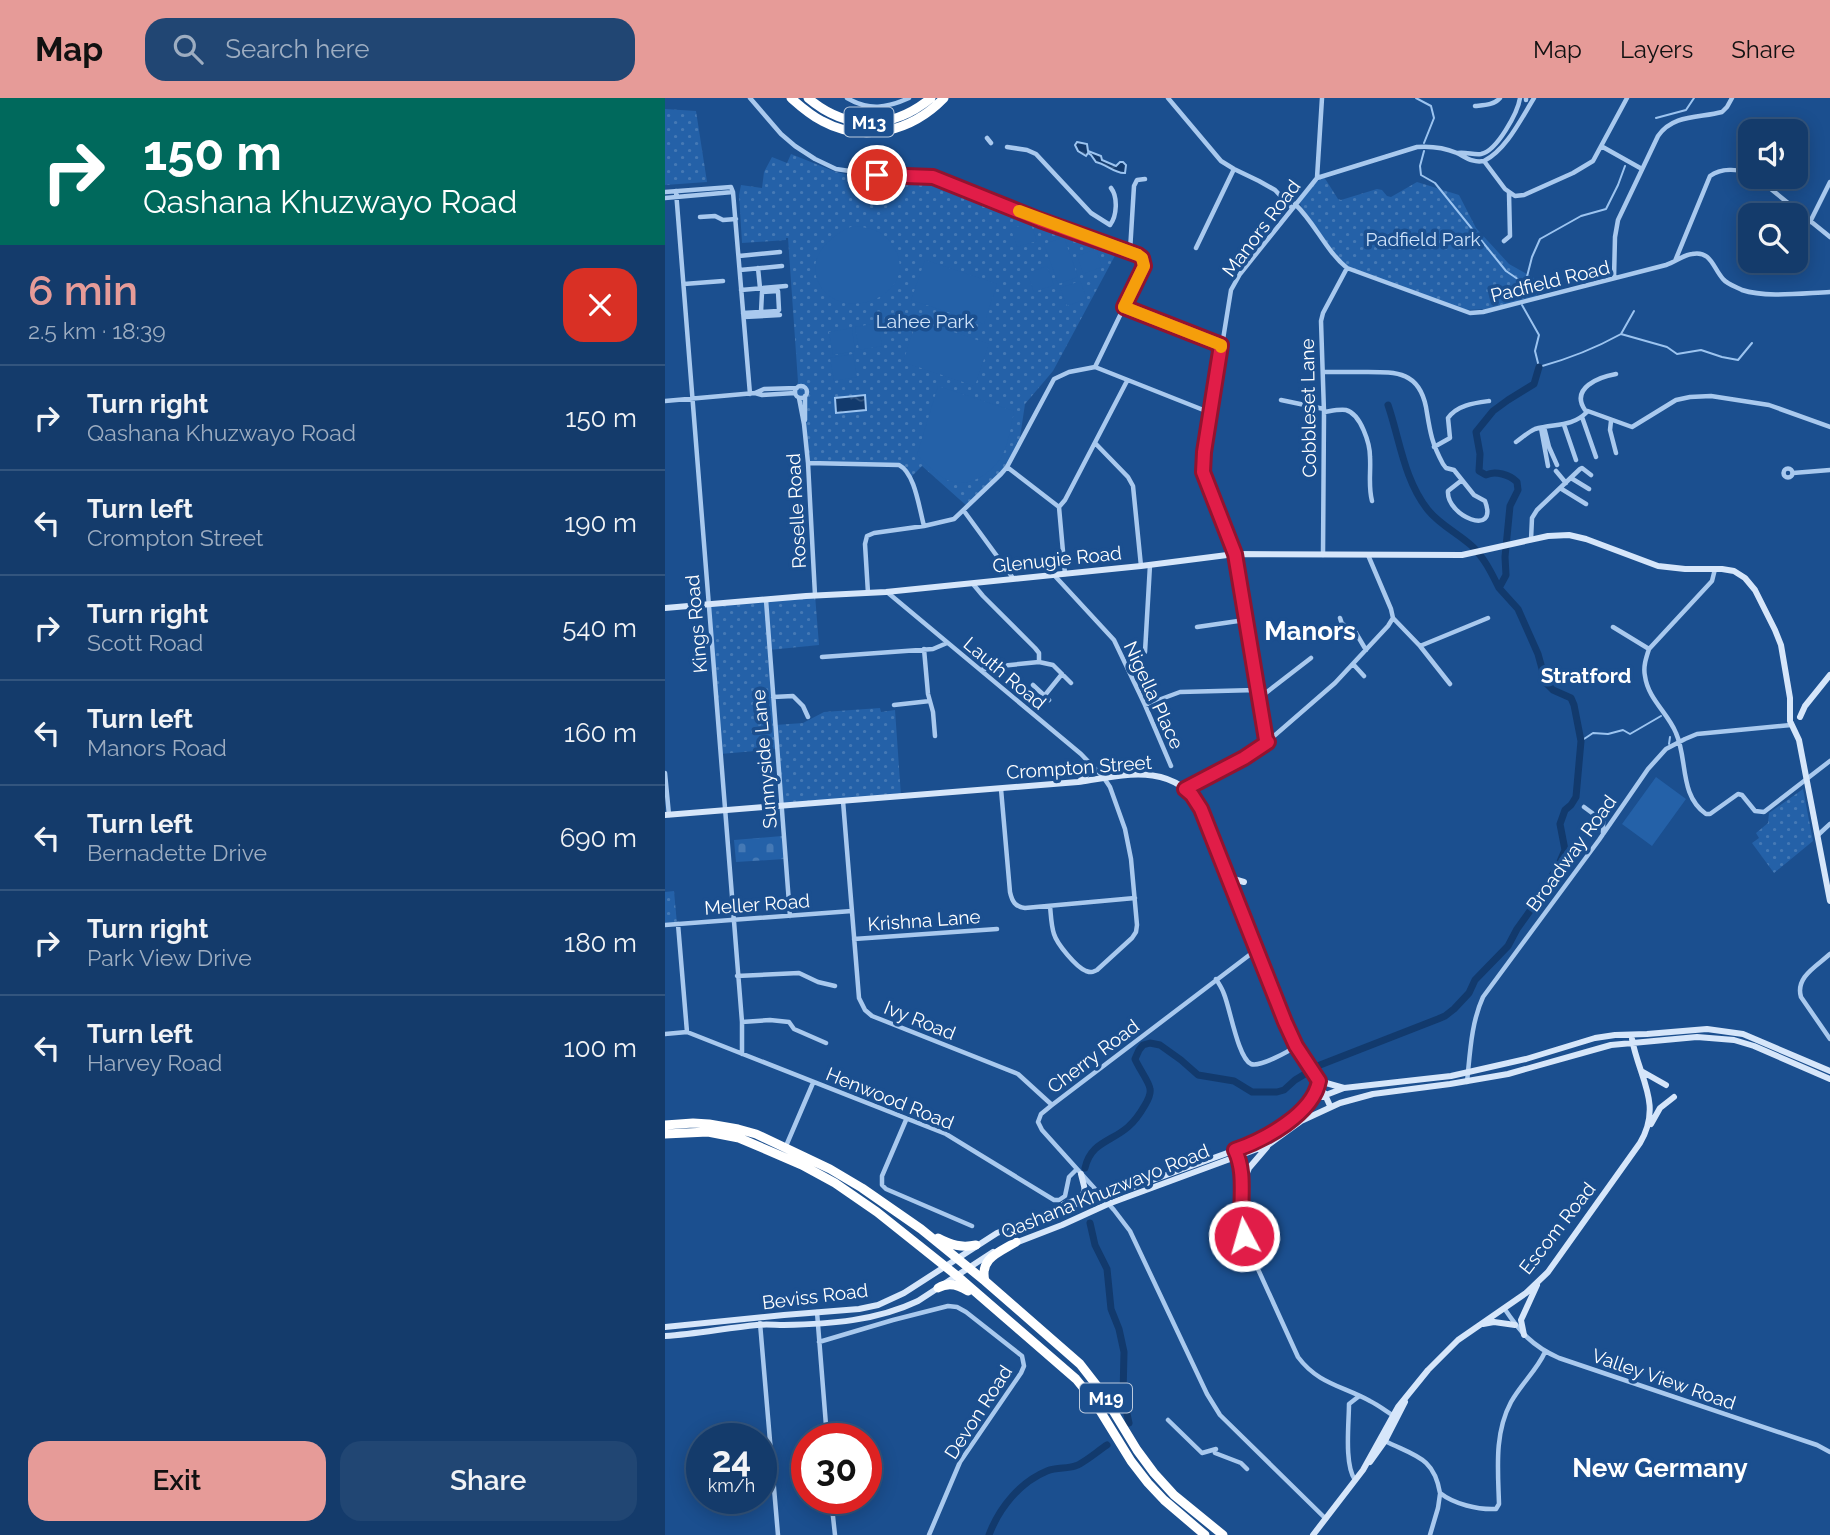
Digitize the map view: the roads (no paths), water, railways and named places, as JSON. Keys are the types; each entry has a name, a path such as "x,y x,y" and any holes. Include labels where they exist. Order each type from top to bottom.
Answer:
{"highway":[{"name":"M13","path":"791,98 829,125 870,133 894,130 906,125 931,111 944,98"},
{"name":"M13","path":"808,98 838,117 855,122 874,122 900,116 931,98"},
{"name":"M19","path":"665,1125 693,1123 725,1126 756,1135 856,1197 956,1275 1076,1379 1097,1405 1147,1483 1205,1535"},
{"name":"M19","path":"665,1134 708,1132 729,1135 784,1151 852,1182 921,1228 1080,1364 1101,1391 1154,1473 1174,1494 1223,1535"},
{"path":"921,1228 954,1246 976,1245"},
{"path":"985,1281 983,1269 988,1260 1017,1242"},
{"path":"938,1287 946,1284 960,1287 1006,1319"}],"street":[{"path":"750,98 795,146 836,169 877,175 933,177 1140,256 1144,264 1095,367"},
{"path":"847,98 861,104 883,107 909,98"},
{"name":"Padfield Road","path":"1168,98 1225,165 1275,190 1293,206 1347,268 1474,313 1666,265 1693,253 1705,255 1713,262 1724,281 1749,292 1830,292"},
{"name":"Manors Road","path":"1268,742 1256,690 1235,554 1203,472 1203,463 1231,290 1317,178 1322,98"},
{"path":"1475,106 1496,102 1500,98"},
{"path":"1484,162 1515,196 1524,195 1573,173 1593,161 1626,98"},
{"path":"1614,278 1615,228 1658,136 1667,125 1679,120 1722,112 1732,98"},
{"path":"1457,153 1470,160 1484,162 1494,156 1502,148 1527,99"},
{"path":"1317,178 1417,147 1457,153 1488,152 1527,99"},
{"path":"1601,146 1642,169"},
{"path":"1007,147 1030,150 1036,154 1091,213 1110,225 1113,221 1116,196 1111,188"},
{"path":"1196,248 1234,170"},
{"path":"1675,261 1710,176 1719,171 1738,171"},
{"path":"1130,251 1134,186 1137,180 1145,179"},
{"path":"1810,222 1829,181"},
{"path":"1770,189 1830,237"},
{"path":"665,192 676,194 732,190 752,393 665,401"},
{"path":"1504,242 1510,236 1509,192"},
{"path":"665,198 676,194"},
{"name":"Kings Road","path":"676,194 742,1022 742,1054"},
{"path":"700,217 736,219"},
{"path":"739,256 780,252"},
{"path":"740,270 782,266"},
{"path":"758,268 760,288"},
{"name":"Cobbleset Lane","path":"1323,555 1324,372 1321,317 1347,268"},
{"path":"684,284 723,281"},
{"path":"741,290 786,286"},
{"path":"743,315 779,310 778,291 762,292 761,312"},
{"path":"1124,307 1221,345"},
{"path":"743,315 780,315"},
{"path":"868,593 865,544 867,537 874,533 954,519 1007,467 1054,379 1069,372 1095,367 1211,413"},
{"path":"1324,372 1394,372 1412,380 1424,399 1434,447 1443,464 1454,470 1462,480 1474,495 1485,501 1487,512 1482,520 1476,522 1469,519 1448,499 1448,491 1462,480"},
{"path":"1616,374 1599,378 1585,389 1580,398 1587,412 1632,427 1676,400 1711,396 1769,405 1830,427"},
{"path":"1065,574 1059,507 1127,381"},
{"name":"Roselle Road","path":"752,393 799,394 808,463 815,595"},
{"path":"1281,400 1324,410 1346,410 1359,420 1370,455 1369,488 1372,501"},
{"path":"1434,447 1451,438 1448,418 1452,412 1465,405 1489,401"},
{"path":"1516,443 1529,432 1565,425 1587,412"},
{"path":"1582,417 1596,457"},
{"path":"1611,421 1610,430 1616,453"},
{"path":"1565,425 1576,460"},
{"path":"1543,428 1548,466"},
{"path":"1543,428 1557,468 1566,483"},
{"path":"1095,443 1128,477 1133,486 1141,566"},
{"path":"808,463 899,465 905,468 911,479 924,526"},
{"path":"1007,467 1059,507"},
{"path":"1531,540 1533,515 1581,468 1591,475"},
{"path":"1793,473 1830,470"},
{"path":"1571,478 1589,489"},
{"path":"1560,488 1586,503"},
{"path":"964,510 1013,579"},
{"name":"Glenugie Road","path":"665,608 815,595 886,592 1235,554 1472,554 1555,535 1573,536 1602,544 1658,566 1730,570 1745,578 1755,590 1781,645 1830,901"},
{"path":"1368,555 1393,618 1420,646 1450,684"},
{"path":"1145,652 1150,565"},
{"path":"1715,569 1709,585 1649,649 1645,662 1645,677 1653,698 1675,730 1679,741 1686,784 1692,798 1703,813 1710,814 1738,794 1742,795 1755,811 1767,811 1830,761"},
{"name":"Nigella Place","path":"1054,575 1110,634 1125,661 1171,766"},
{"path":"973,583 1037,650 1039,662"},
{"name":"Lauth Road","path":"886,592 1090,763 1110,787 1127,835 1135,898 1135,935 1097,970 1091,972 1081,969 1058,944 1052,929 1050,906"},
{"name":"Sunnyside Lane","path":"765,600 790,916"},
{"path":"1340,618 1342,624 1353,628 1366,650"},
{"path":"1330,1106 1319,1081 1296,1046 1285,1022 1201,809 1185,789 1268,742 1335,683 1393,618"},
{"path":"1420,646 1488,618"},
{"path":"1197,627 1245,620"},
{"path":"1613,627 1649,649"},
{"path":"822,657 938,648 947,643"},
{"path":"924,649 935,736"},
{"path":"1258,699 1311,658"},
{"path":"980,670 1039,662 1052,665 1071,683"},
{"path":"1353,664 1364,676"},
{"path":"1045,695 1062,674"},
{"path":"1795,717 1830,675"},
{"path":"1033,685 1049,700"},
{"path":"1145,705 1180,692 1256,690"},
{"path":"772,697 793,696 803,706 808,717"},
{"path":"894,705 930,701"},
{"name":"Broadway Road","path":"1467,1082 1479,1005 1483,998 1657,759 1679,741 1704,733 1777,726 1795,717"},
{"path":"1078,782 1088,773 1090,763"},
{"path":"665,773 667,815"},
{"name":"Crompton Street","path":"667,815 1001,789 1122,776 1157,776 1172,780 1185,789"},
{"path":"1001,789 1012,900 1015,905 1050,906 1135,898"},
{"name":"Ivy Road","path":"843,800 859,998 865,1010 872,1016 1019,1073 1052,1105"},
{"path":"1584,807 1604,821 1603,834"},
{"path":"1818,836 1830,824"},
{"path":"1226,873 1244,882"},
{"name":"Meller Road","path":"665,925 852,911"},
{"path":"678,924 687,1032"},
{"name":"Krishna Lane","path":"854,939 997,929"},
{"name":"Cherry Road","path":"1108,1204 1040,1127 1039,1117 1256,950"},
{"path":"1830,954 1805,977 1799,989 1801,997 1830,1039"},
{"path":"737,976 799,973 835,986"},
{"path":"1216,979 1225,996 1237,1040 1248,1062 1260,1064 1296,1046"},
{"path":"742,1022 789,1022 794,1029 826,1043"},
{"name":"Qashana Khuzwayo Road","path":"956,1275 994,1252 1236,1153 1275,1132 1305,1107 1325,1095 1345,1088 1451,1076 1526,1059 1595,1038 1707,1029 1728,1030 1759,1039 1830,1071"},
{"name":"Henwood Road","path":"665,1034 687,1032 946,1134 1054,1200 1065,1196 1069,1177 1079,1171"},
{"name":"Escom Road","path":"1313,1535 1363,1470 1420,1379 1458,1340 1504,1308 1548,1272 1631,1157 1647,1130 1650,1102 1631,1034"},
{"name":"Qashana Khuzwayo Road","path":"956,1258 1014,1225 1268,1145 1301,1121 1330,1106 1373,1094 1467,1082 1518,1072 1594,1049 1632,1042 1697,1037 1734,1040 1754,1046 1830,1079"},
{"path":"1641,1070 1667,1085"},
{"path":"1319,1081 1345,1088"},
{"path":"1305,1107 1317,1090 1319,1081"},
{"path":"784,1151 813,1083"},
{"path":"1647,1130 1660,1108 1674,1097"},
{"path":"906,1119 882,1176 882,1185 972,1226"},
{"path":"1243,1185 1249,1168 1268,1145"},
{"path":"1236,1153 1242,1172 1244,1236 1295,1351 1312,1373 1345,1391 1369,1400 1396,1417"},
{"path":"1057,1210 1084,1195 1085,1188 1079,1171"},
{"path":"1108,1204 1130,1231 1215,1408 1235,1432 1326,1519"},
{"name":"Beviss Road","path":"665,1336 697,1334 760,1321 878,1305 904,1293 956,1258"},
{"name":"Beviss Road","path":"665,1327 760,1321 817,1324 858,1320 882,1315 918,1301 956,1275"},
{"path":"1524,1335 1521,1320 1537,1283"},
{"name":"Devon Road","path":"819,1342 948,1306 966,1312 1021,1356 1024,1366 1021,1373 960,1462 929,1535"},
{"name":"Valley View Road","path":"1504,1308 1524,1335 1545,1352 1817,1445 1830,1452"},
{"path":"817,1312 826,1423"},
{"path":"760,1321 778,1535"},
{"path":"1481,1324 1494,1322 1515,1325"},
{"path":"1440,1493 1458,1503 1496,1509 1499,1504 1500,1429 1513,1398 1545,1352"},
{"path":"1345,1391 1349,1404 1351,1473 1356,1480"},
{"path":"1349,1404 1359,1396"},
{"name":"Escom Road","path":"1363,1470 1376,1456 1396,1417"},
{"path":"1168,1420 1202,1453 1216,1451 1241,1463 1247,1469"},
{"path":"1385,1441 1429,1464 1435,1474 1440,1493 1430,1535"},
{"path":"833,1514 835,1535"}],"water":[{"path":"1077,142 1087,144 1088,151 1101,156 1102,160 1116,166 1123,162 1126,165 1125,173 1096,162 1088,153 1086,156 1078,151 1075,145"},
{"path":"865,395 866,410 836,413 835,398"}],"waterway":[{"path":"1416,98 1431,106 1434,118 1424,143"},
{"path":"1656,118 1686,110 1694,98"},
{"path":"1424,151 1420,166 1421,175 1435,183 1506,271 1525,284"},
{"path":"1522,296 1532,257 1540,239 1581,216 1606,209 1625,166"},
{"path":"1522,305 1539,335 1535,351 1539,367 1581,353 1621,334 1667,347 1677,354 1701,350 1738,360 1752,343"},
{"path":"1621,334 1634,311"},
{"path":"1085,1168 1092,1153 1102,1143 1131,1125 1148,1099 1149,1086 1135,1059 1143,1045 1160,1045 1198,1075 1234,1081 1252,1092 1284,1090 1320,1065 1438,1019 1454,1009 1469,993 1475,980 1508,946 1559,864 1565,850 1560,824 1565,810 1576,797 1581,741 1571,698 1553,690 1546,683 1538,654 1518,609 1499,588 1506,575 1510,506 1518,490 1517,482 1502,474 1486,475 1479,471 1480,454 1476,432 1493,411 1534,384 1539,367"},
{"path":"1388,405 1408,473 1420,498 1433,515 1477,552 1499,588"},
{"path":"1581,741 1593,733 1608,734 1623,730 1630,734 1661,716"},
{"path":"1669,744 1670,737"},
{"path":"1090,1223 1095,1245 1107,1269 1111,1309 1124,1352 1123,1395 1129,1423"},
{"path":"989,1535 998,1515 1028,1482 1047,1471 1078,1465 1107,1445"}],"district":[{"name":"Manors","path":"1310,631"},
{"name":"Stratford","path":"1586,675"},
{"name":"New Germany","path":"1660,1468"}],"park label":[{"name":"Padfield Park","path":"1423,239"},
{"name":"Lahee Park","path":"925,321"}]}
